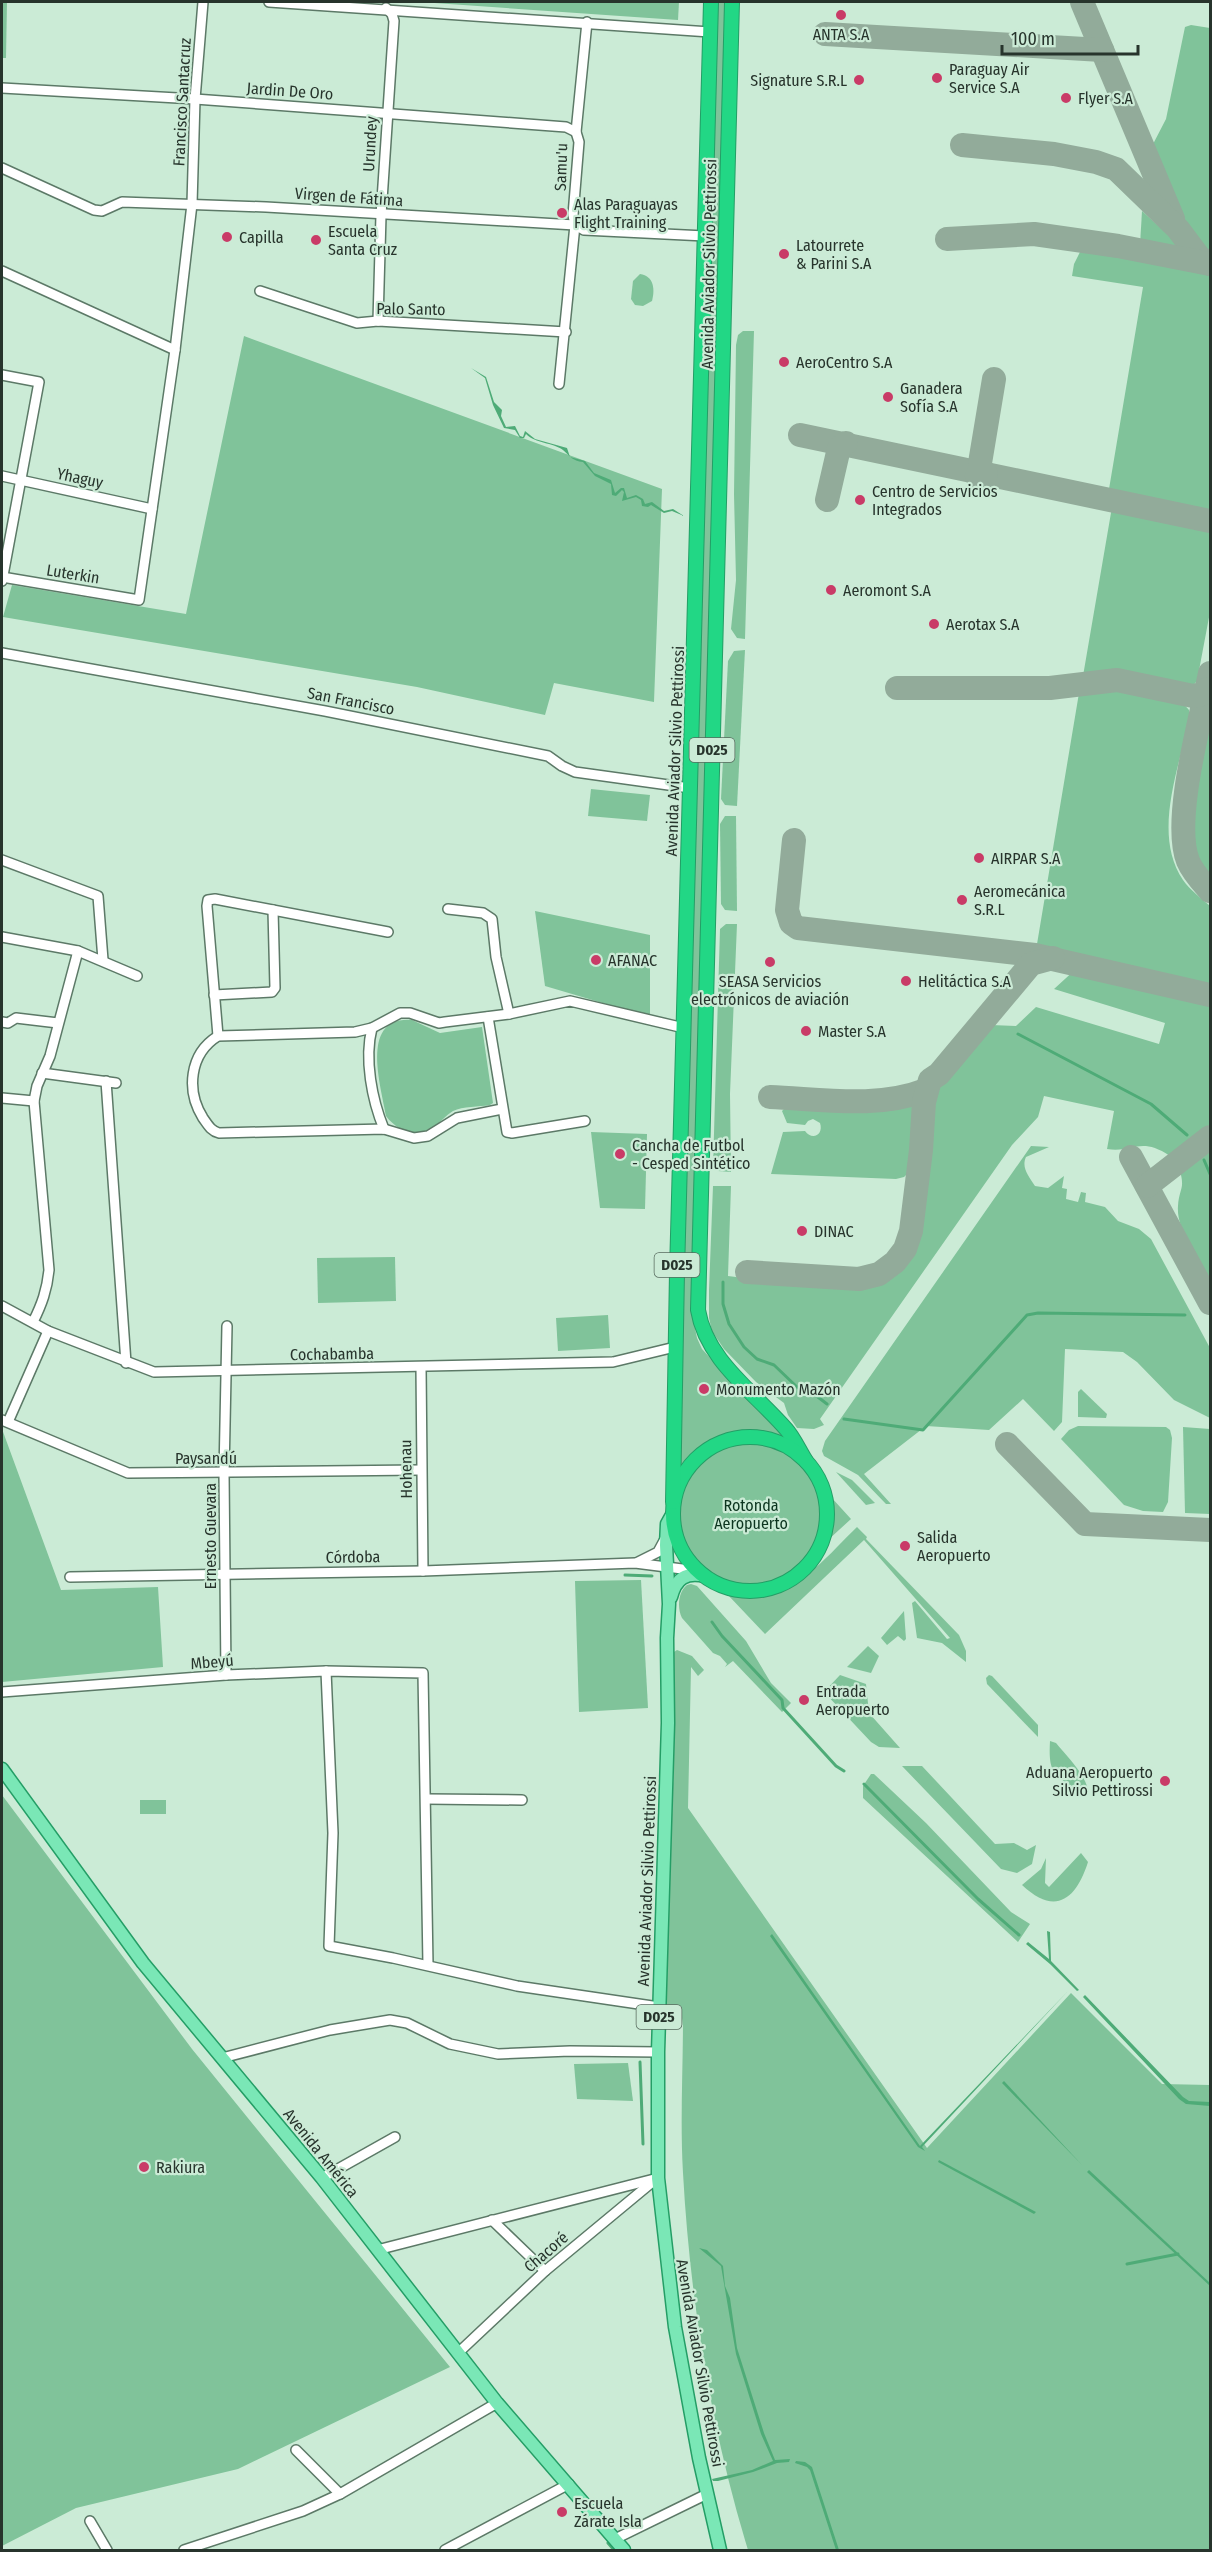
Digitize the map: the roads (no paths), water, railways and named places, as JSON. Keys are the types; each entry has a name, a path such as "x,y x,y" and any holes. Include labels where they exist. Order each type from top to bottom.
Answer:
{"highway":[{"name":"Avenida Aviador Silvio Pettirossi","path":"673,1508 675,1347 711,2"},
{"name":"Avenida Aviador Silvio Pettirossi","path":"732,2 698,1310 700,1326 714,1352 788,1431 806,1461"},
{"path":"702,345 724,345"},
{"name":"D025","path":"752,1437 772,1440 790,1448 806,1461 821,1483 826,1500 827,1517 824,1535 807,1565 785,1581 759,1590 741,1590 723,1586 701,1573 681,1548 674,1531 673,1508 683,1474 696,1458 712,1446 731,1439 752,1437"}],"main road":[{"name":"Avenida Aviador Silvio Pettirossi","path":"673,1508 667,1524 666,1537 669,1604 666,1820 658,2052 658,2178 675,2327 720,2550"},
{"name":"Avenida Aviador Silvio Pettirossi","path":"669,1604 674,1584 680,1579 701,1573"},
{"name":"Avenida América","path":"2,1769 132,1948 322,2178 497,2403 624,2550"}],"street":[{"name":"Francisco Santacruz","path":"139,600 175,350 192,204 195,99 203,2"},
{"path":"269,2 386,8 710,32"},
{"name":"Urundey","path":"378,321 381,215 394,21 392,14 386,8"},
{"name":"Samu'u","path":"559,384 575,225 573,215 579,142 576,132 587,22"},
{"name":"Jardin De Oro","path":"2,88 195,99 566,128 576,132"},
{"name":"Virgen de Fátima","path":"2,168 93,210 102,211 122,202 192,204 575,225 584,230 705,236"},
{"path":"2,271 175,350"},
{"name":"Palo Santo","path":"260,291 357,323 378,321 566,332"},
{"path":"2,375 39,382 2,579"},
{"name":"Yhaguy","path":"2,476 152,509"},
{"name":"Luterkin","path":"2,579 139,600"},
{"name":"San Francisco","path":"2,653 256,698 548,756 574,772 690,788"},
{"path":"2,860 98,896 102,960"},
{"path":"218,1036 207,901 215,899 388,932"},
{"path":"448,909 483,913 492,919 496,957 509,1014"},
{"path":"214,995 272,992 275,988 273,910"},
{"path":"2,937 78,951 137,976"},
{"path":"33,1322 44,1301 49,1270 34,1101 42,1073 50,1056 78,951"},
{"path":"502,1109 457,1118 428,1136 404,1137 384,1129 214,1132 194,1104 193,1067 205,1046 218,1036 355,1032 372,1028 400,1013 410,1013 439,1023 509,1014 570,1001 684,1028"},
{"path":"488,1017 504,1127 507,1132 585,1121"},
{"path":"2,1022 8,1023 16,1018 58,1023"},
{"path":"372,1028 369,1054 377,1111 384,1129"},
{"path":"42,1073 116,1083"},
{"path":"106,1081 126,1363"},
{"path":"2,1098 34,1101"},
{"name":"Cochabamba","path":"2,1306 48,1331 154,1372 613,1362 675,1347"},
{"name":"Ernesto Guevara","path":"226,1675 224,1473 227,1326"},
{"path":"5,1421 48,1331"},
{"name":"Hohenau","path":"421,1367 423,1571"},
{"name":"Paysandú","path":"5,1421 128,1473 421,1470"},
{"path":"636,1563 658,1552 666,1537"},
{"name":"Córdoba","path":"70,1577 423,1571 636,1563 666,1565 701,1573"},
{"path":"326,1671 333,1833 329,1945 332,1948 428,1965 517,1986 659,2007"},
{"name":"Mbeyú","path":"2,1692 226,1675 326,1671 419,1671 425,1675 426,1799"},
{"path":"428,1965 426,1799 522,1800"},
{"path":"222,2058 330,2030 390,2020 407,2023 450,2044 498,2054 570,2051 658,2052"},
{"path":"322,2178 396,2137"},
{"path":"377,2250 658,2178"},
{"name":"Chacoré","path":"458,2353 545,2271 658,2178"},
{"path":"492,2220 545,2271"},
{"path":"184,2550 284,2518 340,2494 497,2403"},
{"path":"296,2450 340,2494"},
{"path":"445,2550 569,2484"},
{"path":"615,2539 707,2494"},
{"path":"90,2522 107,2550"}],"waterway":[{"path":"1018,1034 1151,1104 1187,1135"},
{"path":"1204,1160 1210,1174"},
{"path":"723,1282 723,1304 729,1324 744,1347 757,1359 774,1365 797,1387 810,1391 827,1404"},
{"path":"844,1419 923,1430 1027,1315 1038,1313 1185,1315"},
{"path":"625,1575 652,1576"},
{"path":"712,1622 722,1636 782,1700 783,1708 836,1766 844,1771"},
{"path":"864,1784 978,1899 1019,1935"},
{"path":"640,2062 643,2144"},
{"path":"1127,2264 1178,2254"},
{"path":"608,2543 614,2550"}],"place":[{"name":"ANTA S.A","path":"841,15"},
{"name":"Paraguay Air Service S.A","path":"937,78"},
{"name":"Signature S.R.L","path":"859,80"},
{"name":"Flyer S.A","path":"1066,98"},
{"name":"Alas Paraguayas Flight Training","path":"562,213"},
{"name":"Capilla","path":"227,237"},
{"name":"Escuela Santa Cruz","path":"316,240"},
{"name":"Latourrete & Parini S.A","path":"784,254"},
{"name":"AeroCentro S.A","path":"784,362"},
{"name":"Ganadera Sofía S.A","path":"888,397"},
{"name":"Centro de Servicios Integrados","path":"860,500"},
{"name":"Aeromont S.A","path":"831,590"},
{"name":"Aerotax S.A","path":"934,624"},
{"name":"AIRPAR S.A","path":"979,858"},
{"name":"Aeromecánica S.R.L","path":"962,900"},
{"name":"AFANAC","path":"596,960"},
{"name":"SEASA Servicios electrónicos de aviación","path":"770,962"},
{"name":"Helitáctica S.A","path":"906,981"},
{"name":"Master S.A","path":"806,1031"},
{"name":"Cancha de Futbol - Cesped Sintético","path":"620,1154"},
{"name":"DINAC","path":"802,1231"},
{"name":"Monumento Mazón","path":"704,1389"},
{"name":"Salida Aeropuerto","path":"905,1546"},
{"name":"Entrada Aeropuerto","path":"804,1700"},
{"name":"Aduana Aeropuerto Silvio Pettirossi","path":"1165,1781"},
{"name":"Rakiura","path":"144,2167"},
{"name":"Escuela Zárate Isla","path":"562,2512"}],"park label":[{"name":"Rotonda Aeropuerto","path":"751,1514"}]}
